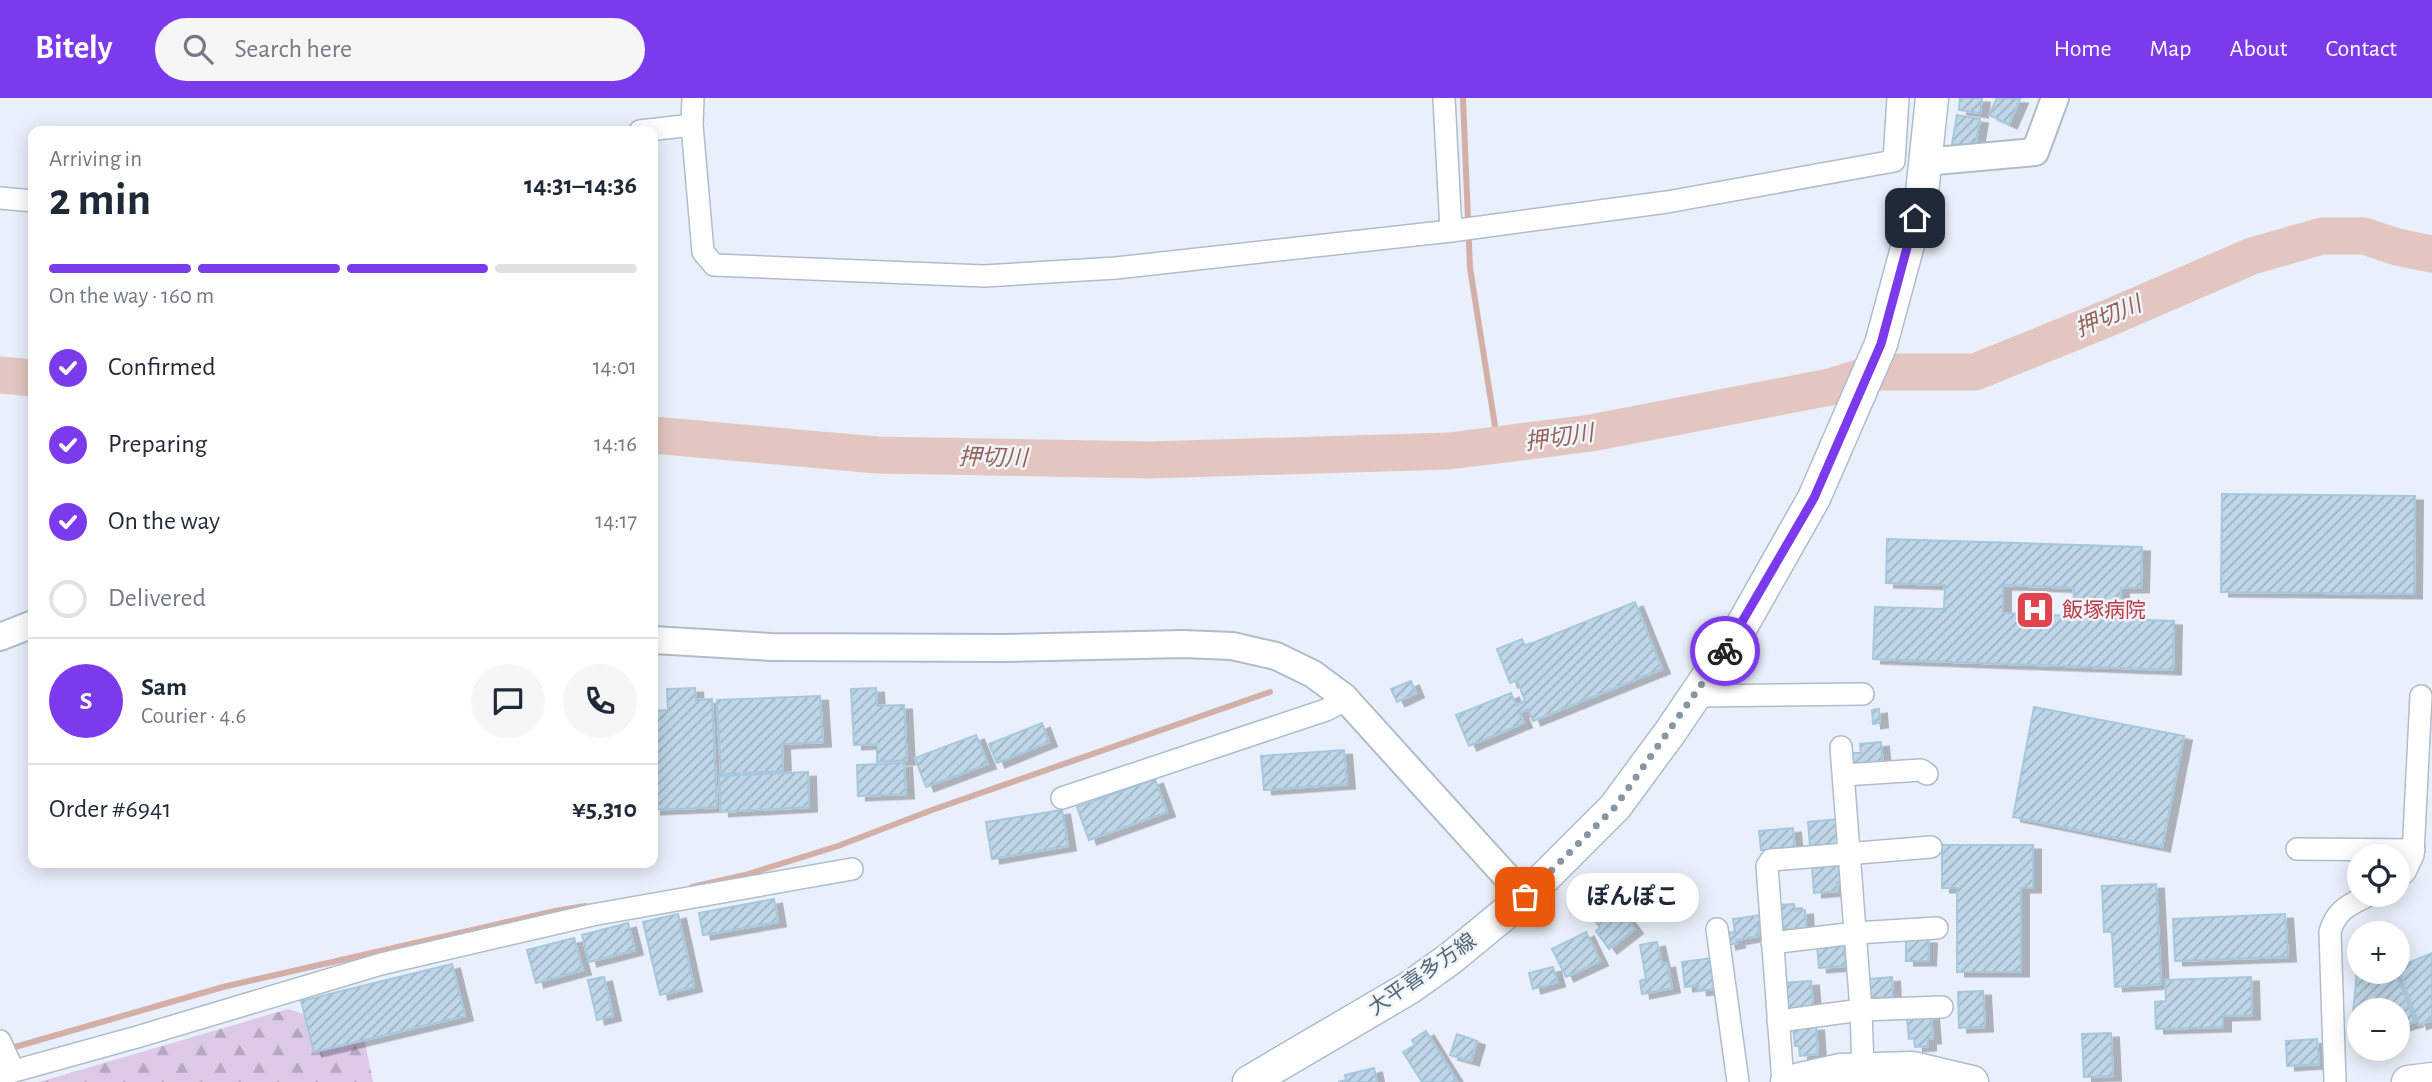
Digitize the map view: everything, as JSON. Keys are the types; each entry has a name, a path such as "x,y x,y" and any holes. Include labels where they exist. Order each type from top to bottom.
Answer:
{"main road":[{"name":"大平喜多方線","path":"1249,1082 1409,988 1451,958 1525,897 1615,807 1695,696 1740,629 1814,498 1881,344 1922,193 1932,98"},
{"path":"1785,1082 1840,1070 1864,1076 1913,1068 1972,1082"},
{"path":"2408,1082 2432,1079"}],"street":[{"path":"692,98 704,252 714,265 984,276 1116,268 1451,231 1667,202 1894,161 1898,98"},
{"path":"1444,98 1451,231"},
{"path":"1924,162 2035,152 2055,98"},
{"path":"658,129 692,125"},
{"path":"0,198 28,201"},
{"path":"0,637 28,626"},
{"path":"658,640 771,647 989,648 1183,644 1232,646 1276,656 1314,674 1344,697 1525,897"},
{"path":"1695,696 1863,694"},
{"path":"2410,860 2414,850 2421,696"},
{"path":"1062,798 1326,710 1344,697"},
{"path":"1841,747 1864,1076"},
{"path":"1844,775 1921,770 1927,774"},
{"path":"1785,1082 1766,866 1771,860 1931,847"},
{"path":"2297,849 2414,850"},
{"path":"0,1041 6,1072 137,1037 381,964 592,915 852,869"},
{"path":"2335,1082 2330,932 2333,919 2347,907"},
{"path":"1772,943 1855,933 1937,928"},
{"path":"1717,929 1738,1082"},
{"path":"1778,1021 1861,1010 1942,1007"}],"green space":[{"path":"288,1009 363,1033 373,1082 39,1082"}],"building":[{"path":"1960,98 1982,98 1980,113 1959,110"},
{"path":"1997,98 2020,99 2009,124 1989,115"},
{"path":"1957,115 1980,119 1975,148 1952,144"},
{"path":"2222,494 2415,496 2414,594 2221,592"},
{"path":"1887,539 2142,547 2141,588 2121,588 2120,619 2174,621 2173,670 1873,659 1875,607 1944,609 1945,585 1886,583","holes":["2003,585 2074,588 2073,616 2003,613"]},
{"path":"1635,602 1662,669 1533,721 1528,709 1520,713 1524,723 1469,746 1456,715 1511,693 1516,705 1525,701 1517,680 1510,683 1497,649 1522,639 1525,646"},
{"path":"1411,681 1416,693 1397,702 1391,689"},
{"path":"695,688 696,700 712,699 717,807 658,810 658,711 668,710 667,689"},
{"path":"876,688 877,706 904,705 907,760 877,762 877,744 854,745 851,689"},
{"path":"820,696 823,742 782,744 783,771 721,774 717,700"},
{"path":"2034,707 2184,736 2162,847 2013,817"},
{"path":"1879,709 1880,723 1873,724 1872,710"},
{"path":"1042,723 1049,742 997,763 989,744"},
{"path":"976,735 988,764 926,787 915,758"},
{"path":"1881,742 1883,764 1852,764 1852,753 1861,753 1860,744"},
{"path":"1344,750 1347,784 1264,790 1261,756"},
{"path":"904,763 906,794 858,796 857,765"},
{"path":"808,772 809,807 721,812 719,776"},
{"path":"1155,779 1167,812 1089,840 1077,807"},
{"path":"1062,810 1068,846 992,859 986,822"},
{"path":"1839,819 1842,844 1810,846 1808,822"},
{"path":"1793,828 1795,851 1769,853 1769,850 1761,850 1759,831"},
{"path":"1942,845 2033,845 2033,888 2021,888 2021,972 1957,972 1957,888 1942,888"},
{"path":"1839,865 1838,891 1814,893 1812,867"},
{"path":"1599,881 1635,929 1609,949 1596,931 1600,928 1577,897"},
{"path":"2156,884 2161,984 2115,987 2112,932 2104,932 2102,886"},
{"path":"774,899 778,922 703,935 699,913"},
{"path":"1794,904 1795,911 1805,910 1806,928 1779,930 1776,905"},
{"path":"678,914 694,987 660,995 643,922"},
{"path":"2285,914 2288,957 2175,961 2173,919"},
{"path":"1761,915 1759,936 1736,940 1737,943 1728,945 1726,933 1735,932 1733,919"},
{"path":"628,923 635,950 589,962 582,935"},
{"path":"1586,932 1600,961 1566,977 1552,949"},
{"path":"574,938 583,970 536,983 527,950"},
{"path":"1906,938 1929,939 1928,961 1906,961"},
{"path":"1657,942 1662,964 1667,963 1672,988 1642,994 1640,981 1646,979 1640,945"},
{"path":"1817,944 1830,947 1844,945 1846,966 1819,968"},
{"path":"2432,953 2432,1020 2419,1025 2404,984 2410,984 2410,962"},
{"path":"1711,958 1716,989 1699,991 1698,985 1685,987 1682,962"},
{"path":"452,964 465,1016 314,1052 301,1001"},
{"path":"1553,967 1557,982 1533,989 1529,973"},
{"path":"604,977 613,1016 597,1020 588,980"},
{"path":"1892,977 1893,997 1870,998 1869,979"},
{"path":"2251,977 2252,1015 2223,1016 2223,1027 2156,1029 2155,1002 2166,1001 2165,980"},
{"path":"1811,981 1813,1006 1783,1009 1781,983"},
{"path":"2356,984 2400,984 2406,998 2354,998"},
{"path":"1983,991 1985,1027 1959,1028 1958,992"},
{"path":"2410,1009 2415,1022 2410,1023"},
{"path":"1931,1015 1933,1039 1928,1039 1928,1046 1915,1047 1914,1038 1909,1039 1907,1018"},
{"path":"1816,1026 1818,1054 1800,1056 1799,1046 1795,1046 1793,1027"},
{"path":"1426,1031 1456,1082 1422,1082 1403,1052 1415,1045 1412,1040"},
{"path":"2111,1033 2113,1076 2084,1077 2082,1034"},
{"path":"1457,1034 1477,1041 1471,1061 1450,1055"},
{"path":"2317,1039 2319,1064 2287,1066 2286,1041"},
{"path":"1374,1068 1377,1082 1338,1082 1346,1080 1345,1075"}],"waterway":[{"path":"1463,98 1470,268 1498,445"},
{"name":"押切川","path":"658,435 877,455 1150,460 1449,451 1591,433 1830,387 1877,372 1975,372 2252,256 2322,236 2364,236 2397,247 2432,254"},
{"name":"押切川","path":"0,375 28,378"},
{"path":"692,887 745,875 838,846 932,810 1270,692"},
{"path":"8,1049 223,987 585,906"}],"way so far":[{"path":"1525,897 1570,855 1615,807 1725,651"}],"place":[{"name":"飯塚病院","path":"2035,610"},
{"name":"ぽんぽこ","path":"1525,897"}],"route":[{"path":"1725,651 1814,498 1881,344 1915,218"}]}
